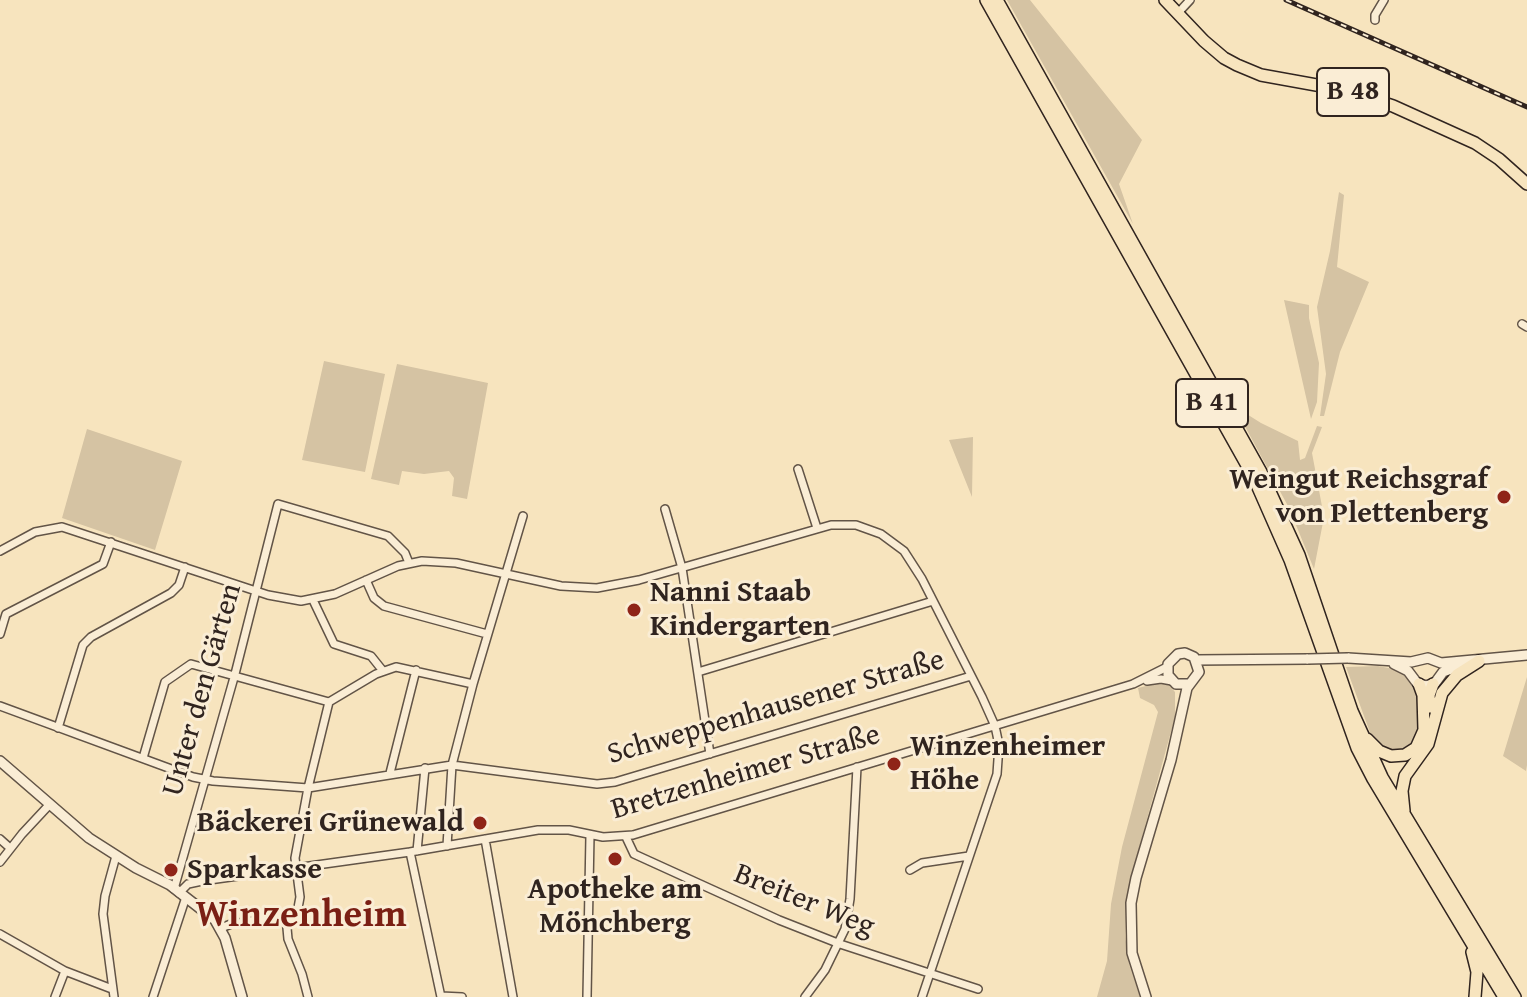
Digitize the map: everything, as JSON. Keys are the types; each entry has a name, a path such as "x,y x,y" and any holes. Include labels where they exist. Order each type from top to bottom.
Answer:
{"main road":[{"name":"B 41","path":"986,0 1253,476 1290,560 1357,748 1504,997"},
{"name":"B 41","path":"997,0 1261,472 1299,555 1360,733 1404,816 1515,997"},
{"name":"B 48","path":"1165,0 1216,52 1237,65 1261,75 1344,90 1393,106 1475,143 1527,184"},
{"path":"1404,816 1402,791 1405,776 1426,748 1439,700 1446,686 1462,670 1479,661"},
{"path":"1360,733 1387,755 1400,756 1412,751 1424,730 1423,695 1415,680"},
{"path":"1432,731 1429,695 1436,680"},
{"name":"B 41","path":"1465,932 1477,972 1475,997"}],"street":[{"path":"1178,13 1190,0"},
{"path":"1375,20 1384,0"},
{"path":"798,469 817,528"},
{"name":"Unter den Gärten","path":"153,997 180,894 204,780 235,674 278,504 388,536 405,553 409,563"},
{"path":"665,509 682,568 710,754"},
{"path":"447,846 452,765 504,573 523,516"},
{"path":"0,551 35,532 55,527 71,529 256,591 281,598 313,600 409,563 445,561 561,586 597,588 625,584 817,528 856,525 893,541 914,566 933,601 995,726 999,745 997,774 922,997"},
{"path":"0,634 6,614 103,564 111,542"},
{"path":"58,728 83,645 91,637 171,593 179,585 185,567"},
{"path":"366,580 374,598 384,606 487,634"},
{"path":"313,600 334,644 371,656 383,671"},
{"path":"698,672 933,601"},
{"path":"1179,728 1180,702 1167,667 1172,657 1178,654 1188,654 1196,660 1227,661 1348,658 1417,661 1425,658 1436,662 1527,655"},
{"path":"1376,659 1401,667 1415,680 1436,680 1447,669 1479,661"},
{"path":"1196,660 1199,672"},
{"path":"1174,683 1188,684 1209,665 1227,661"},
{"path":"1415,680 1412,667 1417,661"},
{"path":"1436,662 1436,680"},
{"path":"143,758 168,678 191,664 329,702"},
{"path":"221,928 295,913 299,904 295,869 308,788 329,702 383,671 400,667 473,684"},
{"name":"Bretzenheimer Straße","path":"1133,684 1167,667"},
{"path":"390,773 416,670"},
{"name":"Schweppenhausener Straße","path":"0,706 204,780 308,788 452,765 597,784 615,782 971,676"},
{"name":"Bretzenheimer Straße","path":"180,894 191,883 414,852 551,829 626,837 1133,684 1161,679 1174,683"},
{"path":"1146,997 1132,953 1131,903 1188,684"},
{"path":"0,761 83,833 208,913 221,928 242,997"},
{"path":"805,997 817,984 845,929 850,899 857,767"},
{"path":"425,768 414,852 441,996 462,997"},
{"path":"0,862 50,804"},
{"path":"587,997 590,835"},
{"name":"Breiter Weg","path":"626,837 634,854 779,920 840,944 978,989"},
{"path":"0,839 10,848"},
{"path":"485,839 513,997"},
{"path":"113,993 103,914 116,856"},
{"path":"910,870 922,863 969,856"},
{"path":"286,917 288,939 308,997"},
{"path":"0,934 65,971 113,993"},
{"path":"55,997 65,971"}],"shaded area":[{"path":"1007,0 1030,0 1142,140 1119,184 1133,224"},
{"path":"1339,192 1344,195 1337,267 1369,282 1340,352 1324,416 1320,416 1326,374 1317,307"},
{"path":"1284,300 1309,305 1319,363 1317,402 1311,419"},
{"path":"324,361 385,374 365,472 302,460"},
{"path":"397,364 488,383 467,499 452,496 454,478 449,471 424,474 402,471 399,485 371,479"},
{"path":"1234,406 1298,441 1300,460 1305,458 1317,426 1322,427 1312,453 1324,517 1314,569 1289,508"},
{"path":"87,429 182,461 155,550 62,518"},
{"path":"973,437 972,497 949,440"},
{"path":"1378,666 1404,671 1417,689 1419,730 1413,745 1400,752 1384,750 1371,735 1346,667"},
{"path":"1527,677 1527,765 1526,771 1503,756"},
{"path":"1162,682 1175,692 1175,717 1130,881 1126,906 1125,935 1129,964 1140,997 1097,997 1107,961 1111,904 1122,847 1158,712 1154,705 1140,698 1138,688"}],"railway":[{"path":"1286,0 1527,107"}],"place":[{"name":"Weingut Reichsgraf von Plettenberg","path":"1504,497"},
{"name":"Nanni Staab Kindergarten","path":"634,610"},
{"name":"Winzenheimer Höhe","path":"894,764"},
{"name":"Bäckerei Grünewald","path":"480,823"},
{"name":"Apotheke am Mönchberg","path":"615,859"},
{"name":"Sparkasse","path":"171,870"}],"district":[{"name":"Winzenheim","path":"301,916"}]}
